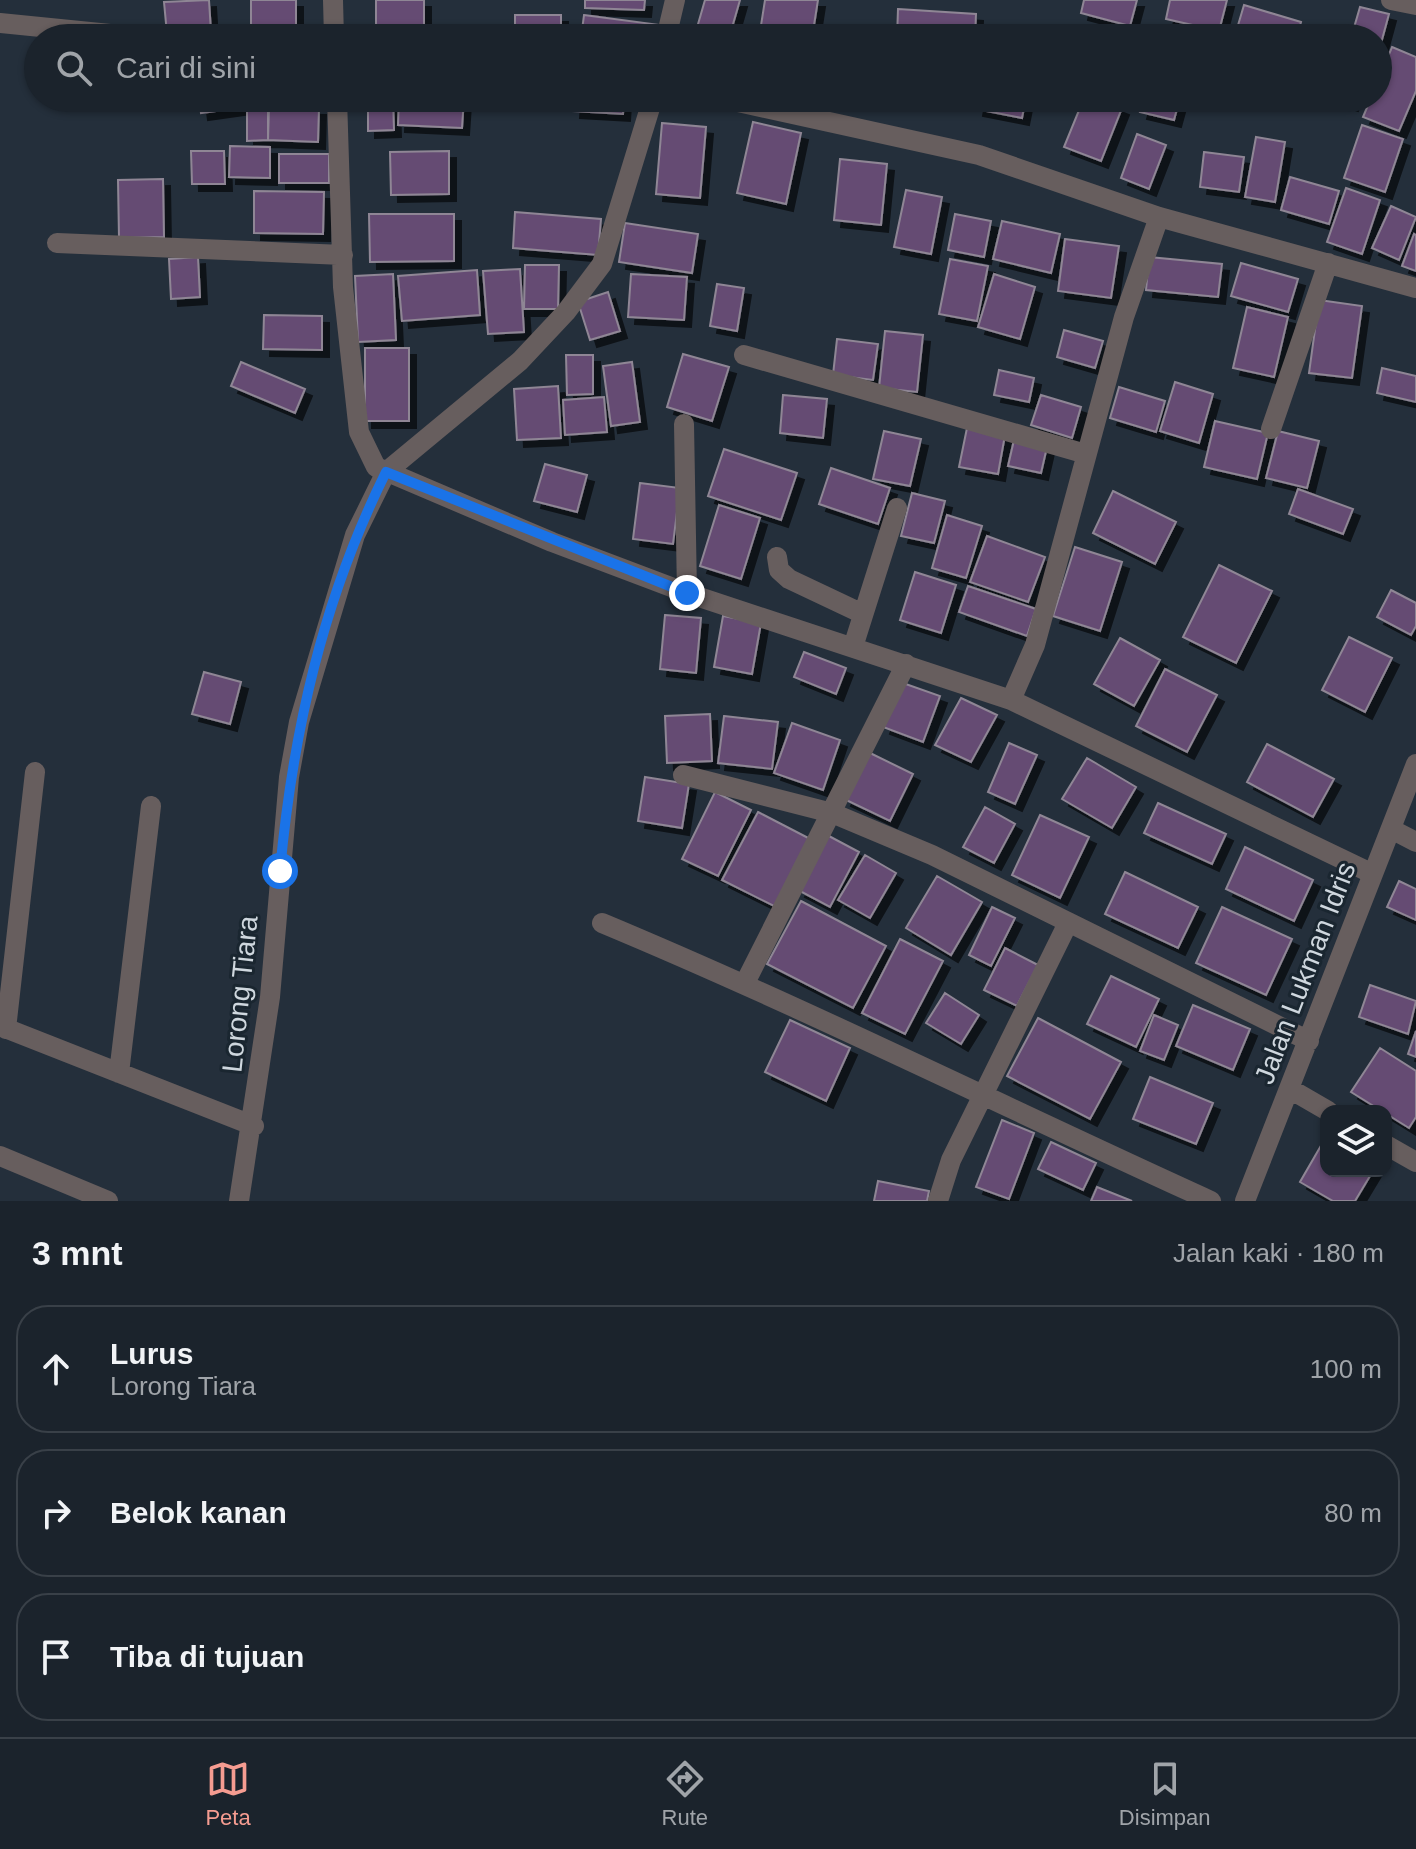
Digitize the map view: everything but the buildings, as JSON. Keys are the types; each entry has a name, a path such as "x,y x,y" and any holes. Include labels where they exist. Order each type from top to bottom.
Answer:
{"street":[{"path":"333,0 334,24"},
{"path":"669,24 675,0"},
{"path":"1391,0 1416,5"},
{"path":"0,23 24,25"},
{"path":"338,112 343,255 359,432 376,467 687,593 1011,700 1373,874"},
{"path":"386,472 520,361 566,312 602,264 649,112"},
{"path":"784,112 979,155 1159,217 1416,288"},
{"path":"1011,700 1035,645 1124,317 1159,217"},
{"path":"57,243 343,255"},
{"path":"1271,429 1328,263"},
{"path":"744,355 1086,454"},
{"path":"684,424 687,593"},
{"name":"Lorong Tiara","path":"239,1201 254,1126 270,997 289,777 299,722 355,535 386,472"},
{"path":"853,647 897,508"},
{"path":"777,557 779,570 789,579 863,614"},
{"path":"745,983 906,664"},
{"name":"Jalan Lukman Idris","path":"1245,1201 1416,764"},
{"path":"35,772 3,1028 254,1126"},
{"path":"683,775 832,813 932,855 1309,1041"},
{"path":"119,1073 151,806"},
{"path":"1391,829 1416,842"},
{"path":"602,923 745,983 981,1097 1211,1201"},
{"path":"938,1201 951,1160 1068,923"},
{"path":"1290,1089 1320,1106"},
{"path":"1392,1148 1416,1162"},
{"path":"0,1156 103,1200"}],"route":[{"path":"280,871 289,777 299,722 355,535 386,472 552,542 687,593"}]}
